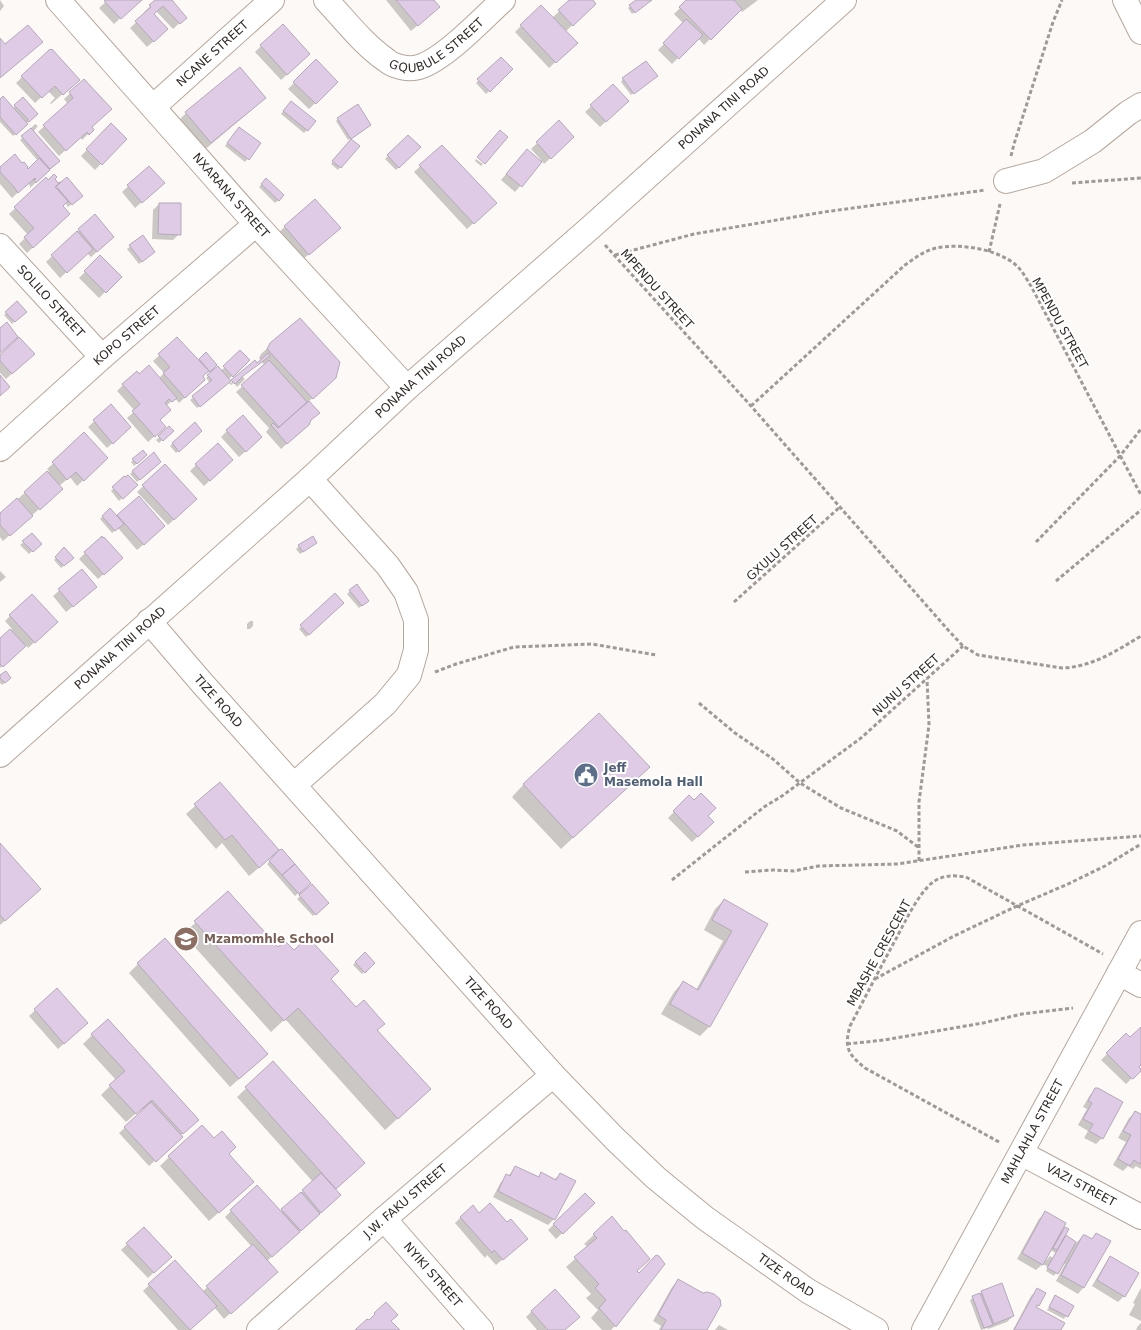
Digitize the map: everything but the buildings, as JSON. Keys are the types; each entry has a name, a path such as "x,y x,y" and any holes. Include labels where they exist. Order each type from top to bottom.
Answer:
{"street":[{"name":"NXARANA STREET","path":"58,0 256,224 407,388"},
{"name":"NCANE STREET","path":"153,107 272,0"},
{"name":"GQUBULE STREET","path":"326,0 366,43 387,62 406,69 418,68 436,59 503,0"},
{"name":"PONANA TINI ROAD","path":"0,755 310,478 407,388 590,228 844,0"},
{"path":"1126,0 1141,32"},
{"path":"1005,184 1044,170 1092,141 1141,105"},
{"name":"KOPO STREET","path":"0,449 102,357 256,224"},
{"name":"SOLILO STREET","path":"0,246 102,357"},
{"path":"294,785 385,704 409,675 416,650 416,620 406,592 388,566 310,478"},
{"name":"TIZE ROAD","path":"149,621 202,683 553,1075 615,1139 656,1178 705,1218 808,1291 876,1330"},
{"name":"MAHLAHLA STREET","path":"924,1330 1141,933"},
{"path":"1121,969 1141,985"},
{"name":"J.W. FAKU STREET","path":"259,1330 384,1218 553,1075"},
{"name":"VAZI STREET","path":"1020,1153 1141,1217"},
{"name":"NYIKI STREET","path":"384,1218 481,1330"}],"path":[{"path":"989,252 1014,144 1053,22 1062,0"},
{"path":"1072,183 1141,178"},
{"path":"615,255 712,230 1005,184"},
{"name":"MPENDU STREET","path":"590,228 751,406 963,646 978,655 1062,668 1076,668 1092,663 1141,636"},
{"name":"MPENDU STREET","path":"751,406 905,265 921,254 936,248 967,246 1007,259 1018,267 1031,286 1141,495"},
{"path":"1036,542 1120,456 1141,429"},
{"name":"GXULU STREET","path":"734,602 840,507"},
{"path":"1056,581 1141,510"},
{"path":"431,674 514,646 592,644 656,655"},
{"name":"NUNU STREET","path":"672,880 764,807 861,738 963,646"},
{"path":"919,861 919,802 929,725 927,678"},
{"path":"699,703 735,733 773,758 800,782 842,808 897,830 918,847"},
{"path":"746,872 794,871 818,866 897,864 1023,845 1141,836"},
{"path":"874,980 954,936 1105,866 1141,844"},
{"name":"MBASHE CRESCENT","path":"848,1044 846,1039 850,1026 904,923 922,893 931,883 940,878 953,875 966,877 1121,969"},
{"path":"1020,1153 865,1068 856,1060 849,1050 848,1044 884,1040 983,1023 1022,1014 1101,1006"}],"place":[{"name":"Jeff Masemola Hall","path":"586,775"},
{"name":"Mzamomhle School","path":"186,939"}]}
